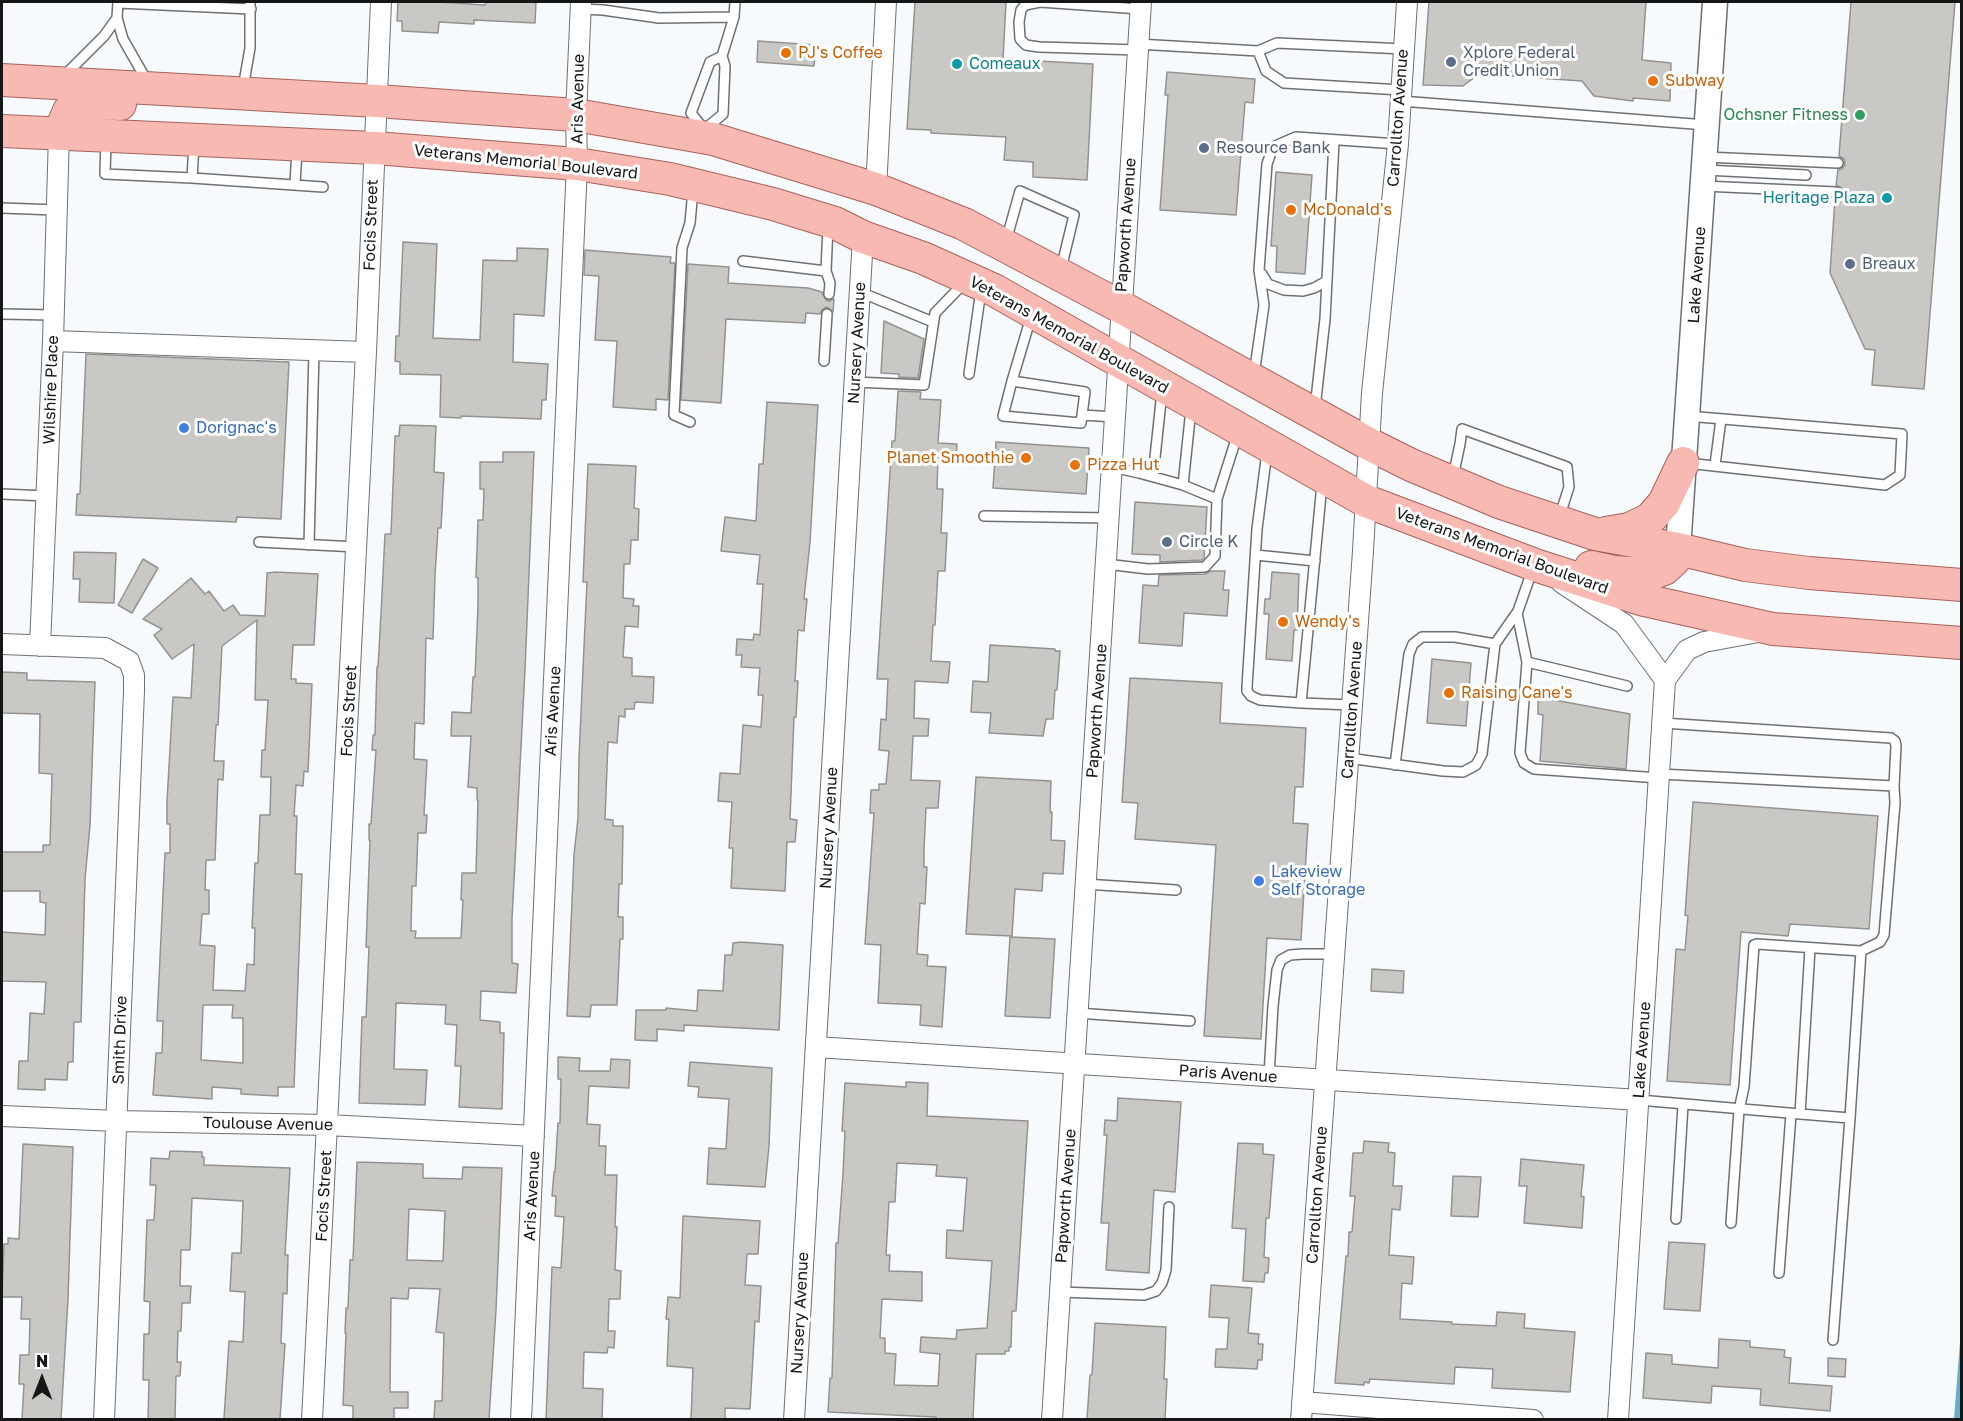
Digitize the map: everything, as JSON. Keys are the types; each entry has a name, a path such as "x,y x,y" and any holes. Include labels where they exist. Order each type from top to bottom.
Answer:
{"main road":[{"path":"2,81 377,100 576,115 703,134 876,189 964,224 1369,444 1410,465 1499,502 1595,534 1678,549 1745,565 1962,585"},
{"path":"59,134 69,111 87,103 135,105 235,93"},
{"name":"Veterans Memorial Boulevard","path":"2,131 375,147 577,164 670,179 773,204 828,221 863,237 923,258 975,282 1366,501 1543,568 1644,600 1773,629 1962,643"},
{"path":"1595,534 1629,529 1650,519 1664,503 1683,463"},
{"path":"1543,568 1579,564 1614,572 1645,574 1664,569 1674,560 1678,549"}],"street":[{"name":"Focis Street","path":"312,1419 357,547 381,2"},
{"path":"876,189 886,2"},
{"name":"Carrollton Avenue","path":"1301,1411 1372,393 1398,144 1407,2"},
{"name":"Lake Avenue","path":"1678,549 1715,2"},
{"name":"Aris Avenue","path":"521,1419 577,164 576,115 581,5"},
{"name":"Papworth Avenue","path":"1052,1419 1141,5"},
{"name":"Wilshire Place","path":"40,646 59,134"},
{"name":"Nursery Avenue","path":"794,1419 863,237"},
{"path":"53,341 366,352"},
{"path":"1543,568 1624,624 1665,680 1687,650 1704,642 1773,629"},
{"path":"2,644 40,646"},
{"name":"Smith Drive","path":"40,646 105,648 129,661 134,675 104,1419"},
{"name":"Lake Avenue","path":"1618,1419 1665,680"},
{"name":"Paris Avenue","path":"816,1047 1639,1100"},
{"name":"Toulouse Avenue","path":"2,1116 117,1121 328,1125 534,1136"},
{"path":"1301,1411 1533,1419"}],"lane":[{"path":"151,89 123,39 117,18 118,2 250,5 250,48 235,93"},
{"path":"722,56 711,62 691,113 703,134 723,114 725,66 722,56 734,17 735,2"},
{"path":"1141,5 1040,2 1025,5 1018,22 1020,39 1026,45 1038,47 1138,47 1258,51 1277,43 1404,49"},
{"path":"581,5 659,18 734,17"},
{"path":"57,83 104,36 117,18"},
{"path":"1258,51 1266,71 1284,83 1708,125"},
{"path":"106,136 105,174 323,187"},
{"path":"1253,380 1264,304 1259,270 1267,164 1273,147 1296,137 1398,144"},
{"path":"192,178 194,139"},
{"path":"1314,414 1327,281 1334,141"},
{"path":"295,184 298,144"},
{"path":"1704,171 1838,163"},
{"path":"1704,171 1806,175"},
{"path":"1704,171 1836,192"},
{"path":"690,422 674,415 682,248 690,223 694,185"},
{"path":"1004,246 1020,191 1074,215 1060,275"},
{"path":"2,208 56,210"},
{"path":"828,221 826,271 830,283 829,294"},
{"path":"743,261 826,271"},
{"path":"1259,270 1268,284 1284,290 1303,291 1327,281"},
{"path":"855,382 924,386 933,322 938,308 975,282"},
{"path":"969,374 975,282"},
{"path":"860,292 933,322"},
{"path":"1012,381 1085,392 1081,423 1003,416 1012,381 1032,312"},
{"path":"2,314 53,315"},
{"path":"824,361 827,314"},
{"path":"309,545 314,351"},
{"path":"1153,476 1163,387"},
{"path":"1182,484 1192,404"},
{"path":"1082,415 1115,417"},
{"path":"1683,463 1885,485 1900,475 1902,434 1687,416"},
{"path":"1715,465 1721,419"},
{"path":"1106,564 1148,569 1205,567 1215,556 1217,499 1239,429"},
{"path":"1451,482 1461,429 1568,467 1569,487 1558,522"},
{"path":"1268,446 1256,555 1247,691 1251,696 1260,700 1352,705"},
{"path":"1112,467 1182,484 1217,499"},
{"path":"1301,703 1323,477"},
{"path":"2,494 46,496"},
{"path":"984,516 1109,518"},
{"path":"259,542 357,547"},
{"path":"1256,555 1315,561"},
{"path":"1348,758 1443,771 1463,772 1476,765 1482,754 1495,645 1543,568"},
{"path":"1517,613 1527,662 1520,753 1524,763 1534,769 1894,786"},
{"path":"1395,765 1408,654 1413,644 1422,637 1455,637 1495,645"},
{"path":"1527,662 1627,686"},
{"path":"1663,723 1891,738 1895,741 1896,746 1895,803 1884,935 1880,942 1861,951 1754,945 1744,1087 1738,1110 1731,1223"},
{"path":"1085,884 1176,890"},
{"path":"1779,1273 1810,948"},
{"path":"1833,1340 1861,951"},
{"path":"1269,1076 1273,1006 1281,960 1290,955 1334,954"},
{"path":"1077,1013 1190,1021"},
{"path":"1639,1100 1850,1118"},
{"path":"1676,1219 1683,1105"},
{"path":"1060,1292 1144,1295 1156,1291 1162,1283 1166,1270 1169,1207"}],"water":[{"path":"1961,1329 1961,1419 1954,1419"}],"building":[{"path":"398,2 485,5 486,2 536,2 535,23 474,20 474,24 439,22 438,33 402,31 402,21 397,21"},
{"path":"915,2 1006,2 1003,59 1093,64 1087,180 1033,177 1033,162 1004,160 1006,137 931,133 931,130 907,129"},
{"path":"1429,2 1646,2 1642,60 1671,63 1670,101 1633,98 1633,101 1594,96 1582,81 1479,74 1463,86 1423,85"},
{"name":"Heritage Plaza","path":"1851,2 1955,2 1924,389 1872,385 1875,350 1865,349 1830,273 1835,199 1840,198 1843,193 1842,188 1836,185 1838,170 1842,169 1845,164 1844,159 1839,156"},
{"name":"PJ's Coffee","path":"758,41 816,45 814,66 757,62"},
{"path":"1167,72 1255,79 1253,103 1245,102 1236,215 1160,210 1168,95 1165,95"},
{"name":"McDonald's","path":"1276,172 1312,175 1305,274 1276,272 1277,246 1271,246"},
{"path":"403,242 437,244 433,338 480,340 483,260 517,261 517,248 548,249 544,316 514,314 513,362 548,364 546,400 542,400 541,419 440,417 441,375 400,374 400,362 395,361 396,336 399,336"},
{"path":"585,250 671,257 670,263 675,263 668,400 656,399 656,410 613,407 617,341 595,340 599,276 584,275"},
{"path":"688,264 729,267 728,283 808,288 822,292 826,300 834,299 833,312 827,307 820,314 806,313 805,323 726,319 721,403 681,400"},
{"path":"884,321 924,339 918,378 881,373"},
{"name":"Dorignac's","path":"86,354 289,362 281,519 237,517 236,522 76,515 77,494 80,494"},
{"path":"898,391 921,392 920,399 941,400 938,443 957,444 956,459 938,458 937,489 943,489 941,533 947,533 945,571 938,571 931,661 950,662 948,683 915,681 914,718 929,719 928,736 913,736 911,780 940,781 938,808 926,808 925,904 920,903 917,954 928,955 927,966 946,967 942,1027 920,1025 921,1005 878,1003 881,945 865,944 874,813 870,813 871,790 879,790 879,784 886,784 889,751 879,750 881,719 886,720 888,679 877,679 892,441 895,441"},
{"path":"767,402 818,405 810,542 804,599 807,599 804,631 798,630 795,681 798,681 796,717 794,717 790,819 797,820 795,842 787,842 785,891 731,888 733,848 729,848 732,802 718,801 720,773 740,774 743,725 761,727 763,695 758,695 760,668 741,667 742,655 736,655 737,639 753,640 754,634 760,635 763,584 757,584 760,555 721,551 725,517 756,521 759,464 763,464"},
{"path":"400,425 436,426 434,472 444,473 441,528 438,528 433,639 426,638 424,724 415,723 414,759 427,760 424,815 427,815 426,833 418,833 416,886 412,886 411,931 416,931 415,938 461,938 462,873 476,873 477,788 468,787 471,736 451,736 452,712 471,713 473,677 475,677 478,520 483,520 484,489 480,489 480,462 503,462 503,452 534,452 512,919 512,963 518,964 516,993 481,991 480,1020 500,1022 500,1033 504,1033 502,1109 459,1107 461,1066 455,1066 457,1025 445,1024 446,1005 396,1003 394,1069 427,1070 425,1105 359,1103 362,1017 366,1017 369,947 366,947 369,824 371,824 376,750 372,750 373,735 375,735 385,534 391,534 395,436 399,436"},
{"path":"996,442 1089,448 1086,494 993,488"},
{"path":"588,464 636,466 634,508 639,509 638,540 631,540 630,564 624,564 623,598 634,599 633,606 639,606 638,627 625,626 623,657 632,658 632,676 654,677 653,703 635,702 634,709 625,709 625,717 619,716 617,743 608,742 605,819 613,820 613,826 623,826 622,884 619,884 618,917 623,917 623,939 620,939 617,1005 591,1005 590,1017 567,1016 574,855 578,818 587,582 583,582"},
{"path":"1135,502 1207,507 1204,558 1202,560 1160,562 1160,555 1132,554"},
{"path":"74,552 116,553 114,603 79,602 80,579 73,579"},
{"path":"143,559 158,568 132,613 118,605"},
{"path":"1211,571 1225,571 1223,590 1229,590 1227,616 1184,613 1182,646 1139,643 1143,585 1158,586 1159,575 1205,574"},
{"name":"Wendy's","path":"1272,572 1299,574 1297,630 1294,630 1292,661 1266,659 1269,614 1264,614 1265,599 1270,599"},
{"path":"267,573 318,574 314,645 293,645 291,679 296,679 296,683 312,684 308,772 304,771 303,786 296,785 294,816 297,816 295,874 302,874 294,1087 278,1087 278,1096 241,1094 241,1089 212,1087 212,1099 153,1095 156,1053 162,1053 163,1021 157,1021 165,853 170,853 167,801 173,697 191,698 194,644 172,659 154,635 162,629 143,619 191,578 205,594 209,591 224,611 233,605 240,615 265,616","holes":["257,620 255,700 268,700 261,777 271,777 270,815 260,815 258,863 255,863 252,928 255,928 254,965 247,964 245,991 213,990 215,946 200,945 202,914 209,914 209,890 205,890 206,860 215,860 218,779 223,780 224,761 214,761 222,646","203,1005 233,1005 232,1018 243,1018 243,1063 201,1060"]},
{"path":"990,645 1060,651 1053,719 1046,719 1043,736 989,733 991,713 971,712 973,681 988,682"},
{"name":"Raising Cane's","path":"1432,659 1471,663 1466,726 1427,723"},
{"path":"2,672 27,673 27,680 95,682 90,825 85,879 81,1022 74,1022 73,1062 68,1062 67,1080 45,1079 45,1090 18,1089 19,1061 28,1061 30,1013 44,1014 46,982 2,981 2,932 45,935 46,903 40,902 40,891 2,891 2,852 43,852 43,845 50,845 52,774 39,773 40,714 2,713"},
{"path":"1130,678 1222,683 1220,723 1306,728 1303,787 1295,787 1293,823 1308,824 1301,940 1267,938 1261,1039 1204,1036 1216,845 1135,839 1138,803 1122,802"},
{"path":"1538,697 1630,714 1626,769 1540,761 1543,715 1538,714"},
{"path":"976,777 1051,781 1051,840 1065,841 1063,874 1043,873 1042,891 1015,889 1012,936 966,934"},
{"path":"1693,802 1878,816 1869,929 1790,924 1788,936 1741,932 1730,1085 1667,1081 1676,949 1685,950 1688,916 1685,915"},
{"path":"1010,937 1055,939 1050,1018 1005,1016"},
{"path":"733,943 783,945 779,1030 684,1025 684,1031 657,1029 657,1041 635,1040 636,1010 666,1010 666,1008 697,1011 698,990 723,991 725,955 732,955"},
{"path":"1372,969 1404,971 1403,993 1371,991"},
{"path":"558,1057 580,1058 579,1071 610,1071 611,1059 630,1060 629,1088 589,1086 587,1124 600,1125 599,1146 606,1146 605,1175 617,1175 615,1270 621,1271 620,1299 609,1299 608,1331 615,1331 614,1348 608,1347 607,1353 584,1352 583,1388 603,1389 602,1419 546,1419 552,1267 561,1268 564,1217 555,1216 556,1196 552,1196 558,1123 560,1123 561,1079 558,1079"},
{"path":"690,1062 772,1068 765,1187 707,1184 709,1148 726,1149 729,1099 698,1097 699,1087 688,1086"},
{"path":"906,1082 928,1083 927,1116 1028,1121 1016,1311 1012,1311 1011,1347 1009,1351 1005,1351 1005,1354 976,1354 973,1419 828,1412 830,1378 832,1378 836,1243 838,1243 843,1174 845,1131 842,1131 845,1083 906,1087","holes":["897,1163 937,1165 936,1176 967,1178 963,1231 947,1230 946,1258 992,1261 987,1328 957,1330 956,1339 921,1337 920,1352 940,1354 938,1386 894,1385 896,1354 885,1353 885,1338 880,1338 882,1299 922,1301 922,1272 889,1271 890,1255 886,1255 889,1202 895,1202"]},
{"path":"1118,1098 1181,1102 1175,1192 1154,1190 1149,1273 1106,1270 1109,1223 1101,1223 1107,1135 1104,1135 1105,1120 1117,1121"},
{"path":"1364,1141 1389,1143 1388,1152 1395,1153 1393,1186 1402,1186 1400,1210 1392,1209 1389,1255 1414,1257 1412,1284 1402,1283 1400,1319 1496,1326 1497,1312 1525,1314 1524,1328 1575,1332 1570,1392 1492,1388 1493,1369 1455,1367 1454,1384 1370,1379 1369,1383 1364,1382 1364,1385 1335,1383 1346,1256 1348,1256 1349,1232 1352,1232 1355,1196 1350,1196 1353,1153 1363,1153"},
{"path":"1238,1143 1263,1144 1263,1154 1274,1155 1269,1218 1266,1218 1264,1257 1269,1258 1268,1273 1265,1273 1264,1282 1243,1281 1246,1229 1232,1228"},
{"path":"23,1144 73,1147 61,1419 22,1419 24,1384 19,1384 20,1355 29,1355 30,1319 21,1319 22,1297 2,1297 4,1244 8,1244 8,1238 19,1239"},
{"path":"170,1151 202,1152 204,1165 290,1168 285,1255 288,1255 287,1294 283,1293 281,1343 285,1344 280,1419 224,1419 229,1341 243,1342 245,1292 230,1291 232,1253 241,1253 243,1201 192,1198 190,1250 181,1250 180,1286 191,1286 190,1303 182,1303 181,1331 178,1331 177,1362 181,1362 180,1376 176,1376 175,1419 148,1419 149,1380 143,1380 144,1334 149,1334 150,1302 144,1301 147,1220 154,1220 156,1185 150,1185 151,1158 169,1159"},
{"path":"1521,1159 1584,1165 1581,1196 1584,1197 1582,1228 1524,1223 1527,1186 1519,1186"},
{"path":"357,1162 423,1164 423,1178 462,1179 463,1167 502,1168 489,1419 434,1419 435,1401 442,1401 444,1333 436,1332 440,1289 409,1288 408,1299 391,1298 390,1392 408,1392 408,1408 394,1408 394,1419 353,1419 353,1406 343,1405 346,1308 348,1308 350,1260 353,1260","holes":["409,1209 445,1211 443,1261 407,1260"]},
{"path":"1453,1176 1481,1177 1478,1217 1451,1216"},
{"path":"683,1216 760,1221 758,1254 747,1254 745,1285 761,1286 759,1322 755,1321 750,1409 725,1408 725,1419 691,1419 693,1368 667,1366 668,1297 680,1298"},
{"path":"1669,1242 1705,1244 1700,1311 1664,1309"},
{"path":"1211,1285 1252,1288 1248,1333 1259,1334 1258,1344 1263,1344 1262,1360 1258,1360 1257,1369 1215,1367 1216,1349 1227,1349 1229,1318 1209,1317"},
{"path":"1095,1323 1166,1327 1165,1419 1087,1419"},
{"path":"1719,1339 1750,1341 1750,1347 1785,1350 1784,1357 1791,1358 1789,1383 1832,1386 1830,1411 1760,1405 1761,1389 1712,1386 1711,1403 1643,1398 1646,1353 1672,1355 1672,1364 1718,1368"},
{"path":"1828,1358 1846,1359 1845,1377 1828,1376"}],"place":[{"name":"PJ's Coffee","path":"786,53"},
{"name":"Xplore Federal Credit Union","path":"1451,62"},
{"name":"Comeaux","path":"957,64"},
{"name":"Subway","path":"1653,81"},
{"name":"Ochsner Fitness","path":"1860,115"},
{"name":"Resource Bank","path":"1204,148"},
{"name":"Heritage Plaza","path":"1887,198"},
{"name":"McDonald's","path":"1291,210"},
{"name":"Breaux","path":"1850,264"},
{"name":"Dorignac's","path":"184,428"},
{"name":"Planet Smoothie","path":"1026,458"},
{"name":"Pizza Hut","path":"1075,465"},
{"name":"Circle K","path":"1167,542"},
{"name":"Wendy's","path":"1283,622"},
{"name":"Raising Cane's","path":"1449,693"},
{"name":"Lakeview Self Storage","path":"1259,881"}]}
